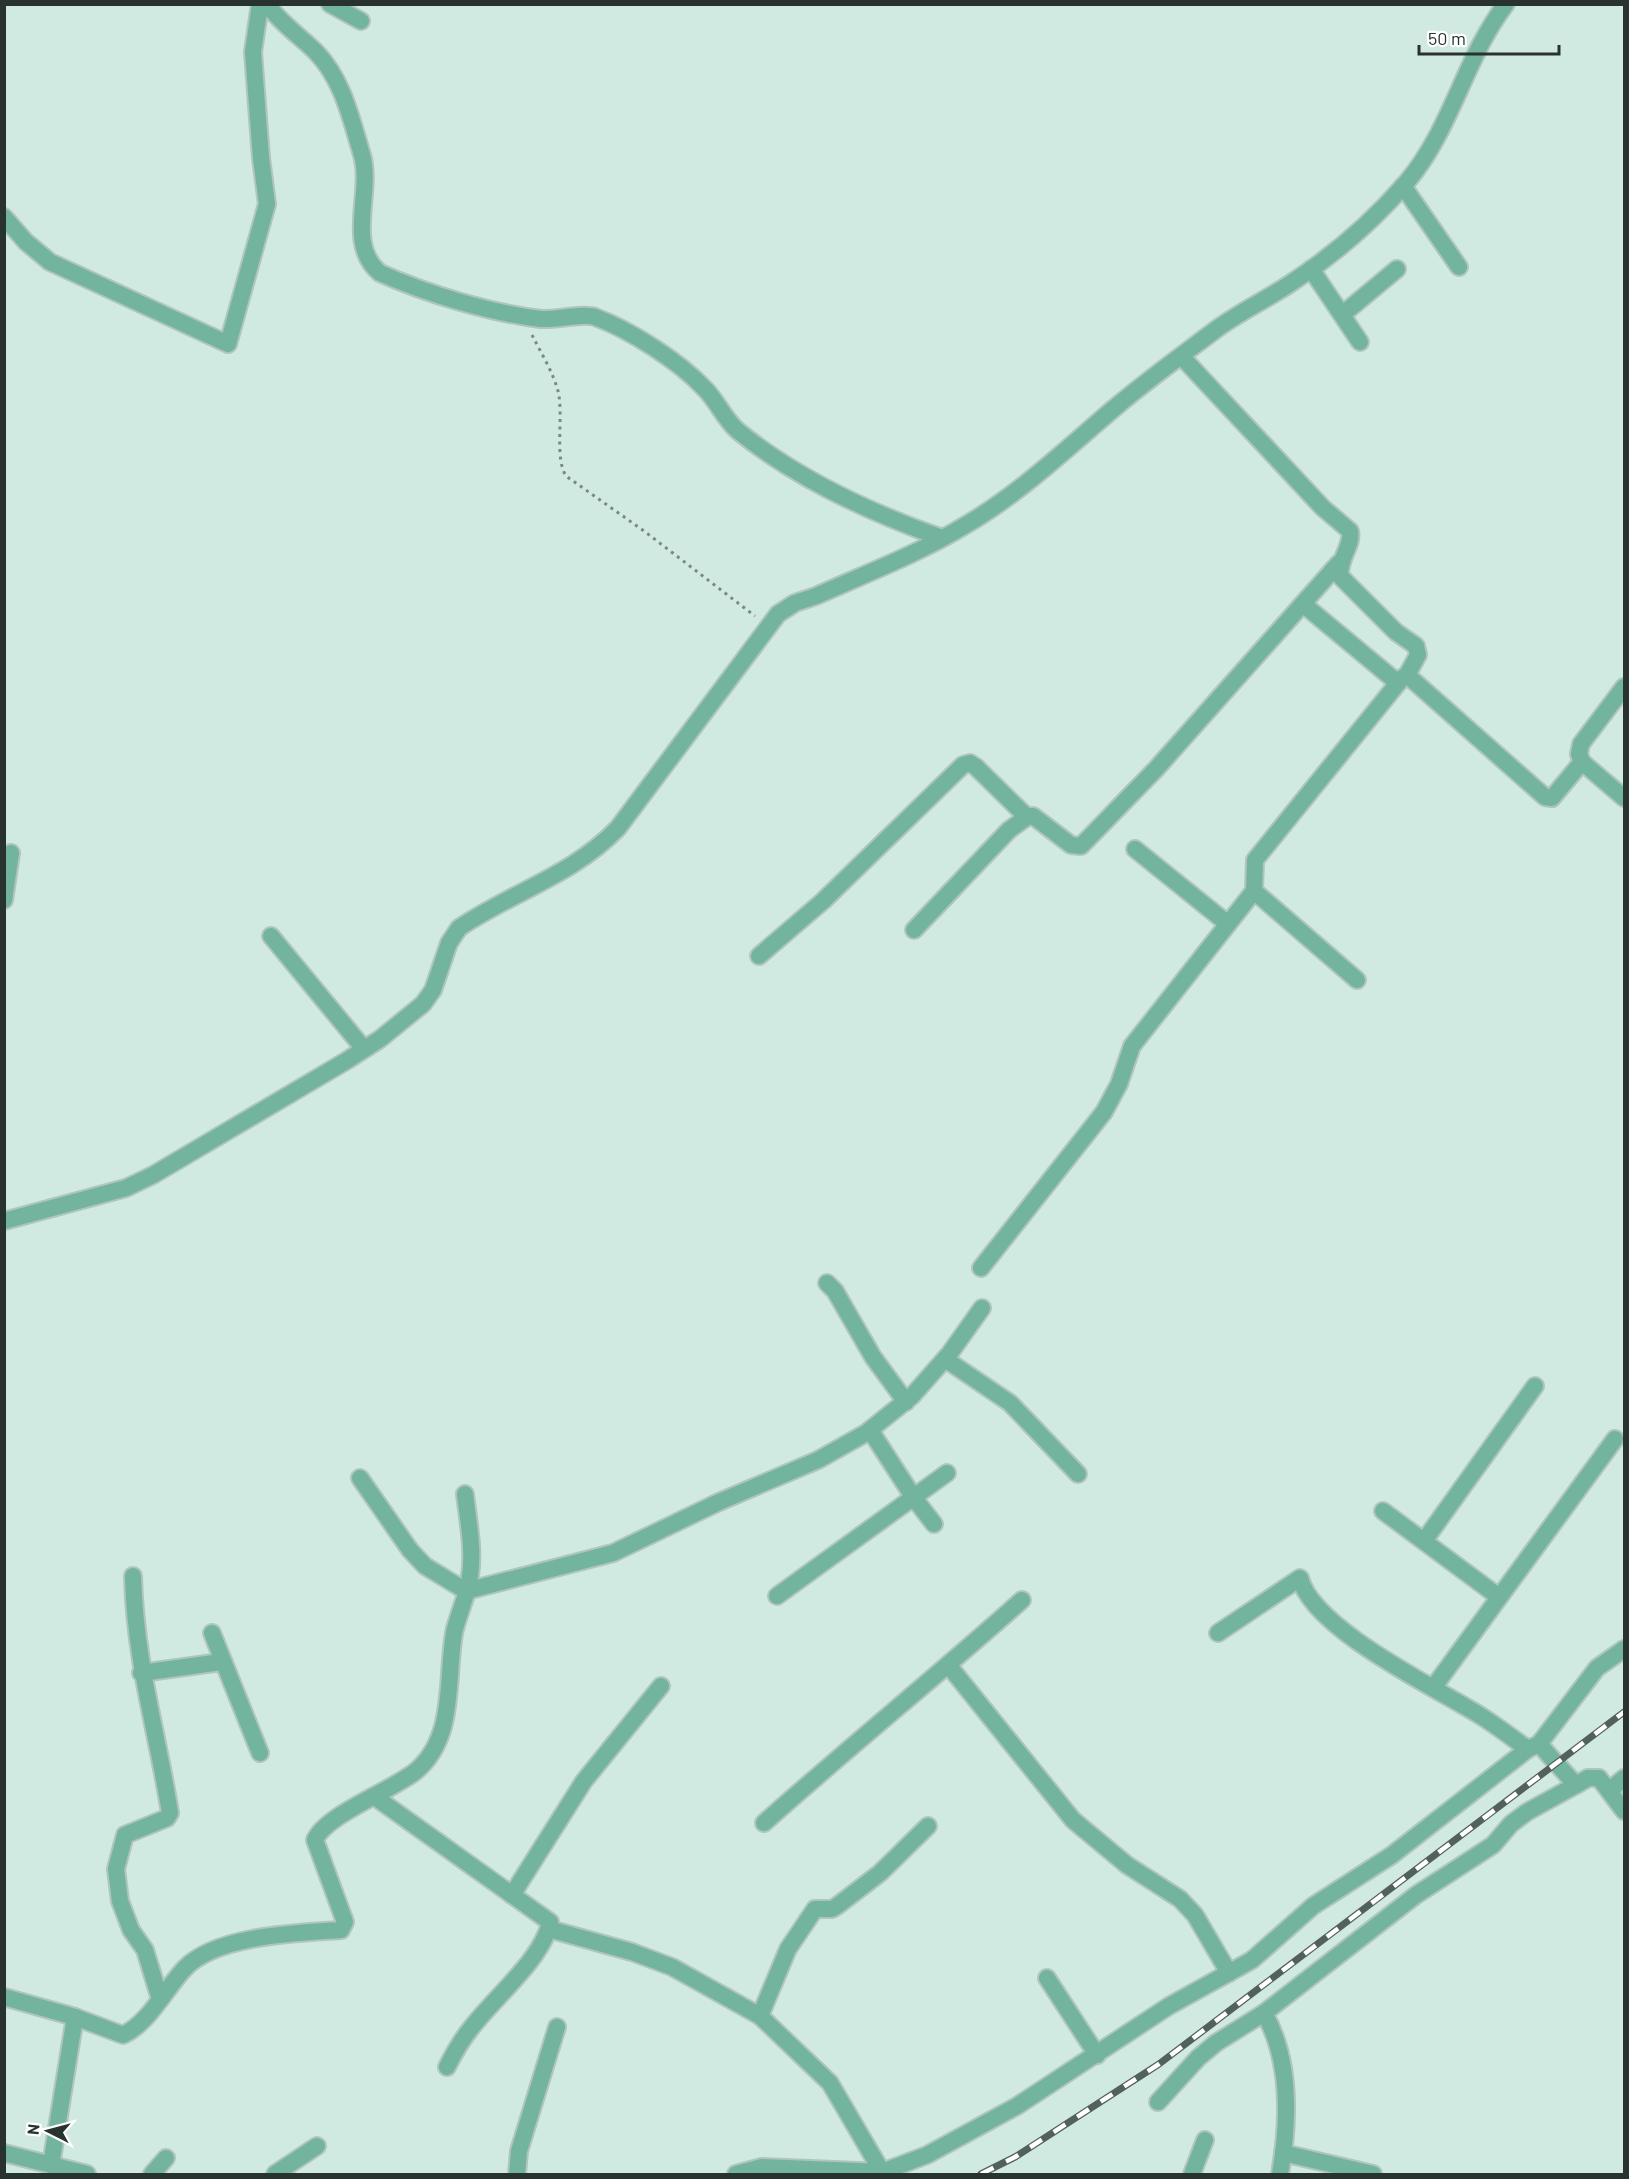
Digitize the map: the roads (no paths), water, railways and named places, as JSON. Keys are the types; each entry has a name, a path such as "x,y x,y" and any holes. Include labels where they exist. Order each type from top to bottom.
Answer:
{"street":[{"path":"4,217 26,242 50,262 228,344 267,204 253,52 260,4"},
{"path":"267,4 318,54 343,92 362,156 365,182 362,241 374,268 393,279 515,313 559,320 592,315 655,349 689,375 704,388 735,429 754,443 842,496 942,538"},
{"path":"330,4 361,21"},
{"path":"4,1221 126,1188 153,1175 257,1116 364,1049 428,999 449,943 459,928 557,876 587,857 618,828 778,614 795,603 816,596 942,538 978,517 1053,462 1116,406 1217,329 1311,269 1374,217 1403,186 1434,144 1460,94 1486,33 1506,4"},
{"path":"1403,186 1459,267"},
{"path":"1343,314 1398,268"},
{"path":"1311,269 1360,342"},
{"path":"914,930 1010,830 1027,817 1033,816 1071,845 1081,846 1156,769 1303,604 1339,563 1352,539 1350,531 1323,508 1182,357"},
{"path":"981,1268 1104,1112 1119,1084 1132,1046 1254,891 1255,860 1402,679 1418,655 1416,646 1396,632 1340,576 1339,563"},
{"path":"1303,604 1402,679 1545,797 1552,798 1582,762"},
{"path":"1624,687 1581,744 1579,754 1582,762 1624,798"},
{"path":"759,956 823,901 963,765 970,764 976,767 1027,817"},
{"path":"1135,849 1228,924"},
{"path":"4,900 11,853"},
{"path":"1254,891 1357,980"},
{"path":"271,936 364,1049"},
{"path":"827,1283 835,1291 873,1358 906,1402"},
{"path":"360,1478 410,1550 425,1566 466,1591 613,1553 719,1502 818,1460 870,1430 906,1402 945,1359 982,1308"},
{"path":"945,1359 1010,1403 1078,1474"},
{"path":"1424,1541 1535,1386"},
{"path":"870,1430 914,1498 934,1524"},
{"path":"1433,1688 1615,1439"},
{"path":"777,1596 947,1473"},
{"path":"4,1997 75,2017 123,2035 130,2032 187,1966 215,1951 256,1937 341,1930 345,1922 315,1840 330,1823 417,1770 434,1751 444,1727 454,1633 470,1578 472,1549 465,1494"},
{"path":"1383,1511 1499,1597"},
{"path":"133,1576 134,1622 141,1673 170,1813 167,1818 125,1835 116,1869 117,1885 127,1923 145,1950 160,1999"},
{"path":"1218,1633 1299,1578 1316,1608 1333,1624 1433,1688 1533,1747 1576,1785"},
{"path":"764,1823 856,1740 949,1666 1022,1600"},
{"path":"212,1633 221,1662 260,1753"},
{"path":"735,2175 762,2167 882,2172 927,2155 1017,2106 1169,2006 1252,1960 1313,1906 1392,1855 1533,1747 1597,1668 1624,1649"},
{"path":"141,1673 221,1662"},
{"path":"949,1666 1073,1820 1127,1865 1180,1899 1195,1915 1229,1973"},
{"path":"512,1894 584,1781 661,1686"},
{"path":"1158,2102 1207,2050 1264,2013 1416,1895 1493,1845 1511,1824 1527,1812 1588,1778 1599,1778 1624,1811"},
{"path":"1610,1790 1624,1778"},
{"path":"375,1797 550,1922 549,1929 535,1953 471,2027 447,2067"},
{"path":"760,2016 788,1949 815,1909 832,1909 837,1906 880,1873 928,1826"},
{"path":"549,1929 632,1952 672,1966 760,2016 830,2084 882,2172"},
{"path":"1047,1978 1097,2055"},
{"path":"1264,2013 1276,2034 1281,2050 1285,2080 1280,2175"},
{"path":"51,2165 75,2017"},
{"path":"517,2175 519,2151 557,2027"},
{"path":"1192,2175 1205,2140"},
{"path":"278,2172 317,2146"},
{"path":"4,2153 87,2175"},
{"path":"1282,2153 1373,2175"},
{"path":"152,2175 166,2157"},
{"path":"278,2172 304,2175"}],"railway":[{"path":"981,2174 1015,2157 1159,2064 1624,1712"}]}
